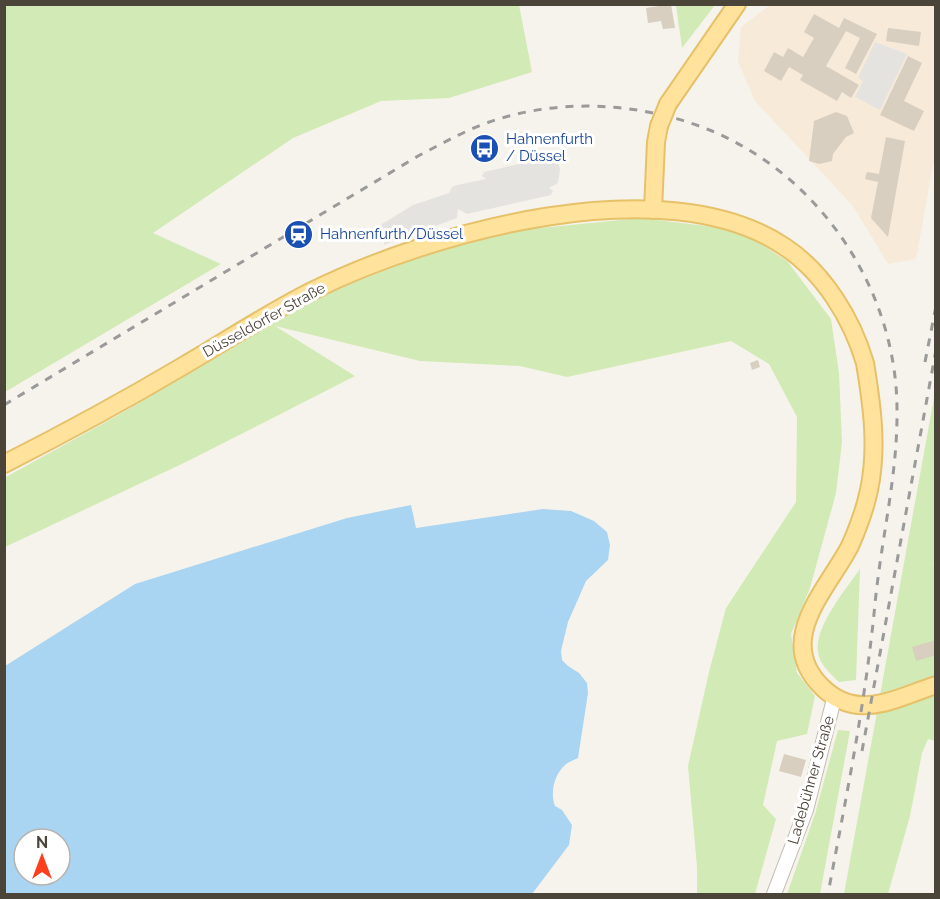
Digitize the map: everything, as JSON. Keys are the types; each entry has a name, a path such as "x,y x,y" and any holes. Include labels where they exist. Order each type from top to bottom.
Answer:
{"main road":[{"path":"653,210 656,142 659,126 668,104 737,4"},
{"name":"Düsseldorfer Straße","path":"4,464 118,404 312,291 379,262 445,239 486,228 573,213 653,210 714,217 744,226 784,246 803,260 832,295 848,321 861,351 868,380 875,445 869,491 849,546 810,613 802,642 807,670 834,699"},
{"path":"834,699 850,704 873,706 936,685"}],"street":[{"name":"Ladebühner Straße","path":"774,894 806,810 834,699"}],"shaded area":[{"path":"770,5 935,5 935,154 916,259 888,264 853,206 755,101 738,62 741,27"},
{"path":"875,42 907,54 880,110 855,97 863,81 858,78"},
{"path":"541,159 549,164 557,160 560,169 558,183 549,188 553,191 551,195 467,214 458,209 457,218 384,245 385,237 379,241 378,232 382,224 413,205 449,193 452,187 457,185 486,179 482,176 484,172"}],"green space":[{"path":"4,5 519,5 532,72 449,98 381,101 293,138 153,233 221,264 5,392"},
{"path":"676,5 715,5 682,48"},
{"path":"640,218 739,230 787,261 831,319 839,373 842,442 836,493 810,588 791,634 797,673 815,696 807,734 777,741 763,805 776,819 755,894 697,894 697,867 688,766 726,608 796,502 797,417 769,364 731,341 567,377 520,366 420,361 275,326 355,376 188,461 5,547 4,478 115,417 316,298 448,245 531,229"},
{"path":"935,392 936,559 933,564 936,565 935,741 928,739 922,753 910,816 888,894 844,894"},
{"path":"860,569 856,680 839,682 821,661 818,642 832,609"},
{"path":"838,730 850,731 820,894 787,894 815,814"}],"water":[{"path":"411,505 416,528 543,509 571,511 594,521 607,532 610,545 608,560 586,581 568,622 561,651 562,660 579,673 587,683 588,693 578,758 561,769 553,790 555,806 562,810 572,825 569,845 532,894 5,894 5,666 135,584 347,518"}],"building":[{"path":"659,4 671,4 675,28 663,29 661,21 648,23 646,8 659,6"},
{"path":"814,14 839,28 844,18 877,34 856,74 845,68 860,38 846,31 826,66 859,85 851,98 842,92 837,101 800,80 803,75 789,67 781,81 764,71 774,52 783,57 788,48 803,57 814,38 804,32"},
{"path":"888,28 921,32 919,46 886,41"},
{"path":"908,56 922,63 904,101 924,111 914,131 880,115"},
{"path":"836,112 847,116 854,133 846,137 833,154 832,161 819,164 809,161 814,121"},
{"path":"886,137 905,141 888,237 871,218 878,182 865,179 867,172 879,174"},
{"path":"758,360 760,367 752,370 750,363"},
{"path":"936,640 936,655 916,661 912,647"},
{"path":"784,754 806,760 801,777 779,771"}],"railway":[{"path":"4,405 418,156 481,125 538,110 597,106 656,113 684,121 712,131 751,151 787,177 818,208 845,242 867,281 883,321 893,364 897,408 893,475 863,698 828,894"},
{"path":"925,362 936,306"},
{"path":"862,751 936,350"}],"place":[{"name":"Hahnenfurth / Düssel","path":"485,148"},
{"name":"Hahnenfurth/Düssel","path":"299,234"}]}
